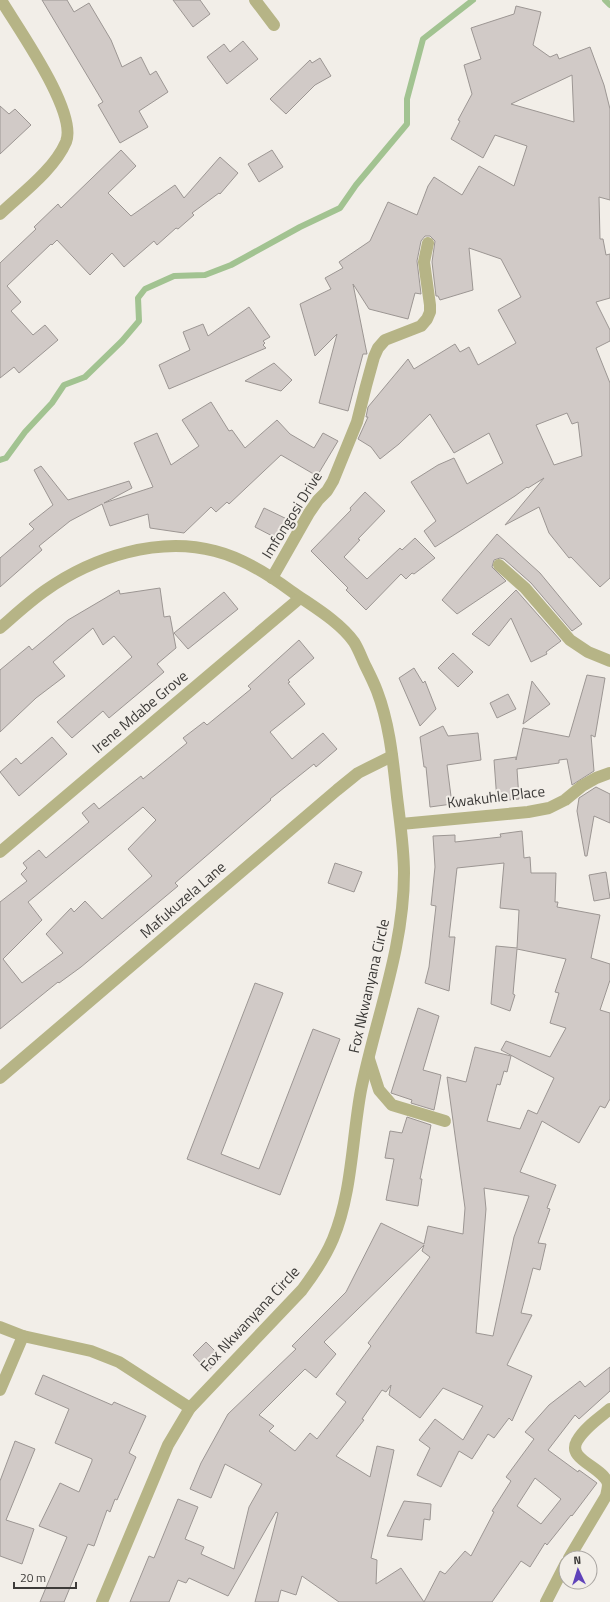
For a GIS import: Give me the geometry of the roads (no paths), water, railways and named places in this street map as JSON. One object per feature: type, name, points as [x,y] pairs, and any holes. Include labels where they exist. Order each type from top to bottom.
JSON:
[{"type":"street","points":[[0,214],[48,169],[66,141],[66,125],[61,104],[50,81],[1,0]]},
{"type":"street","points":[[255,0],[274,25]]},
{"type":"street","name":"Imfongosi Drive","points":[[272,578],[309,513],[333,481],[357,422],[374,357],[378,348],[386,340],[421,326],[428,319],[430,305],[424,262],[428,243]]},
{"type":"street","name":"Fox Nkwanyana Circle","points":[[0,628],[46,590],[82,569],[114,556],[154,547],[185,546],[216,551],[248,563],[272,578],[336,624],[354,643],[377,690],[386,719],[400,824],[404,870],[403,909],[394,960],[361,1090],[342,1213],[334,1237],[318,1270],[302,1290],[190,1408],[168,1445],[102,1602]]},
{"type":"street","points":[[499,565],[525,588],[570,640],[588,652],[610,661]]},
{"type":"street","name":"Irene Mdabe Grove","points":[[0,852],[300,598]]},
{"type":"street","name":"Mafukuzela Lane","points":[[0,1078],[337,790],[358,773],[392,756]]},
{"type":"street","name":"Kwakuhle Place","points":[[400,824],[528,812],[549,808],[565,800],[582,786],[596,778],[610,773]]},
{"type":"street","points":[[369,1059],[380,1090],[392,1105],[445,1121]]},
{"type":"street","points":[[0,1327],[23,1336],[91,1351],[119,1362],[190,1408]]},
{"type":"street","points":[[0,1390],[23,1336]]},
{"type":"street","points":[[574,1550],[606,1496],[608,1489],[608,1483],[604,1477],[579,1457],[574,1448],[576,1441],[581,1434],[610,1409]]},
{"type":"street","points":[[546,1602],[558,1579]]},
{"type":"waterway","points":[[0,460],[6,458],[25,432],[52,403],[64,385],[85,377],[122,341],[139,321],[138,298],[145,289],[174,276],[205,275],[231,265],[300,227],[340,208],[356,185],[407,124],[407,99],[423,39],[473,0]]},
{"type":"waterway","points":[[605,0],[610,5]]}]
